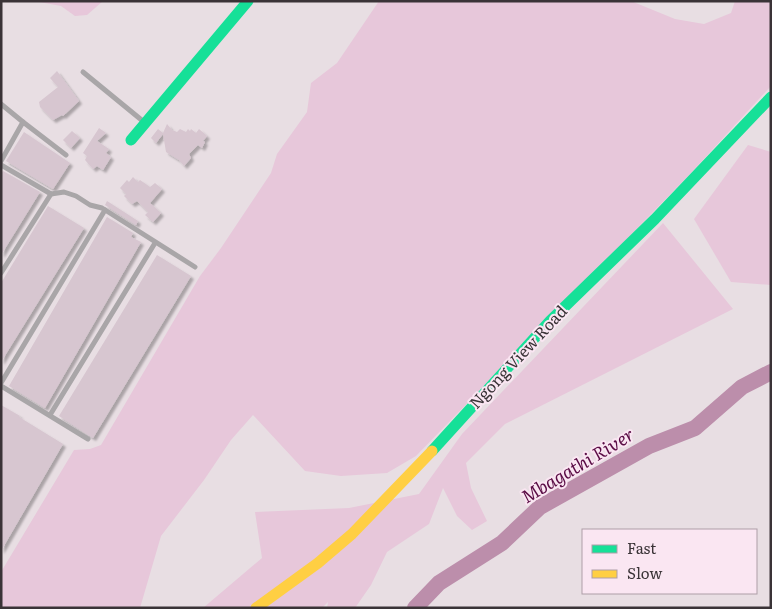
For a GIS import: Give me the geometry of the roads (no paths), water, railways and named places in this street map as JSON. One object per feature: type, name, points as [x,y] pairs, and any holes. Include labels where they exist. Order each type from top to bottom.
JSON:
[{"type":"street","points":[[130,140],[248,1]]},
{"type":"street","name":"Ngong View Road","points":[[256,608],[318,563],[352,534],[423,461],[550,322],[771,97]]},
{"type":"lane","points":[[83,72],[144,123]]},
{"type":"lane","points":[[1,104],[66,155]]},
{"type":"lane","points":[[1,161],[23,122]]},
{"type":"lane","points":[[1,165],[51,194],[64,192],[105,210],[195,267]]},
{"type":"lane","points":[[1,273],[51,194]]},
{"type":"lane","points":[[88,439],[1,385],[105,210]]},
{"type":"lane","points":[[50,415],[155,243]]},
{"type":"waterway","name":"Mbagathi River","points":[[415,608],[439,583],[502,543],[540,507],[649,446],[695,428],[742,387],[771,372]]}]
